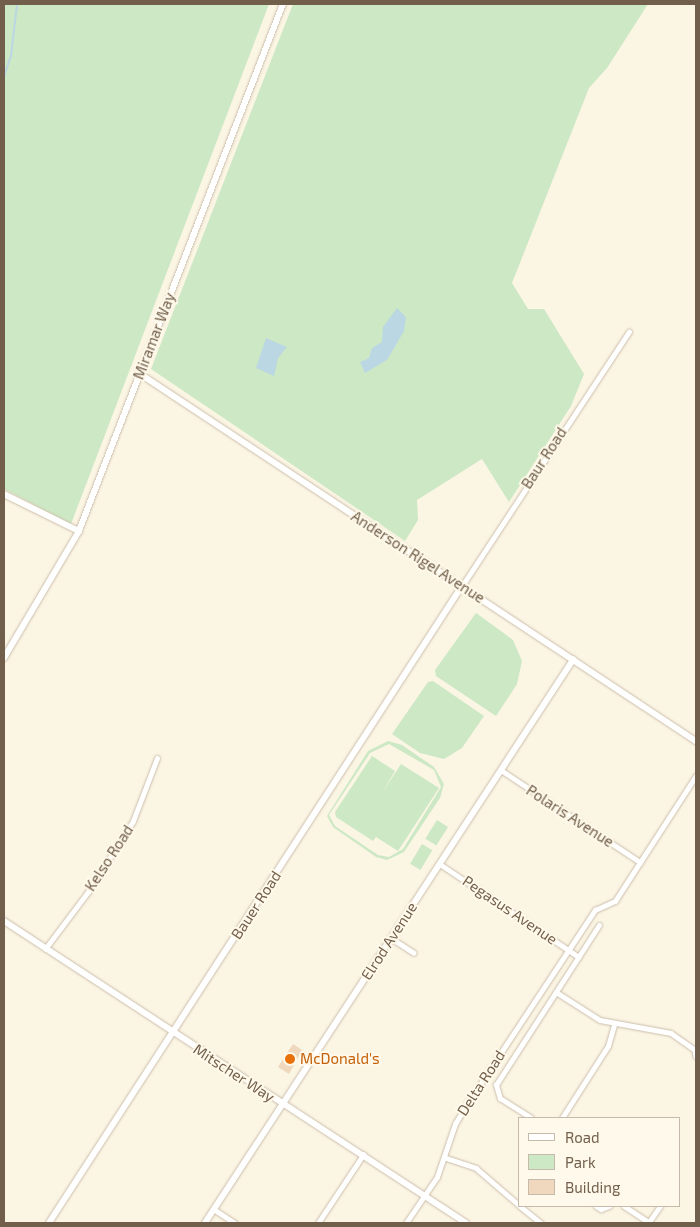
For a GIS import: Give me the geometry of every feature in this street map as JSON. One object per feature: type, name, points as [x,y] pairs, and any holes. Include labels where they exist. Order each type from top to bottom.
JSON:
[{"type":"main road","name":"Mitscher Way","points":[[4,921],[174,1034],[466,1223]]},
{"type":"street","name":"Miramar Way","points":[[4,658],[79,531],[283,4]]},
{"type":"street","name":"Baur Road","points":[[462,586],[628,332]]},
{"type":"street","name":"Anderson Rigel Avenue","points":[[139,373],[696,741]]},
{"type":"street","points":[[4,494],[79,531]]},
{"type":"street","name":"Bauer Road","points":[[49,1223],[174,1034],[462,586]]},
{"type":"street","name":"Elrod Avenue","points":[[206,1223],[573,660]]},
{"type":"street","name":"Kelso Road","points":[[45,949],[88,892],[133,821],[157,758]]},
{"type":"street","name":"Polaris Avenue","points":[[501,770],[640,862]]},
{"type":"street","points":[[640,862],[696,776]]},
{"type":"street","name":"Delta Road","points":[[406,1223],[446,1158],[455,1124],[595,910],[615,900],[640,862]]},
{"type":"street","name":"Pegasus Avenue","points":[[440,864],[579,957]]},
{"type":"street","name":"Delta Road","points":[[529,1117],[500,1099],[496,1085],[599,925]]},
{"type":"street","points":[[391,938],[414,953]]},
{"type":"street","points":[[556,992],[614,1025],[654,1027],[671,1033],[696,1050],[696,1056]]},
{"type":"street","points":[[563,1117],[608,1046],[614,1025]]},
{"type":"street","points":[[318,1223],[363,1156]]},
{"type":"street","points":[[446,1158],[476,1168],[518,1204]]},
{"type":"street","points":[[522,1207],[542,1223]]},
{"type":"street","points":[[626,1207],[649,1222],[659,1207]]},
{"type":"street","points":[[214,1210],[235,1223]]},
{"type":"green space","points":[[4,4],[269,4],[71,524],[4,489]]},
{"type":"green space","points":[[293,4],[648,4],[607,68],[589,88],[512,283],[528,309],[544,309],[584,374],[571,406],[509,502],[482,459],[417,500],[418,520],[405,541],[151,369]]},
{"type":"green space","points":[[476,613],[513,640],[522,661],[517,684],[496,716],[436,676],[435,670]]},
{"type":"green space","points":[[433,681],[484,716],[462,748],[444,759],[420,753],[392,734],[428,682]]},
{"type":"green space","points":[[388,741],[402,745],[434,767],[444,784],[440,798],[404,852],[387,860],[376,857],[333,827],[327,816],[368,751]],"holes":[[[389,744],[434,770],[441,787],[403,849],[389,857],[378,855],[335,826],[329,815],[370,753]]]},
{"type":"green space","points":[[372,756],[395,771],[382,793],[401,764],[439,788],[398,851],[376,837],[373,841],[336,817],[335,812]]},
{"type":"green space","points":[[437,820],[448,827],[436,846],[425,839]]},
{"type":"green space","points":[[422,844],[432,850],[420,870],[410,864]]},
{"type":"water","points":[[397,308],[406,317],[404,331],[387,360],[365,373],[360,362],[369,358],[372,348],[382,342],[383,327]]},
{"type":"water","points":[[266,338],[287,347],[278,358],[274,376],[256,368]]},
{"type":"building","name":"McDonald's","points":[[293,1044],[302,1050],[289,1074],[278,1067]]},
{"type":"waterway","points":[[4,77],[11,56],[17,4]]},
{"type":"place","name":"McDonald's","points":[[290,1059]]}]
